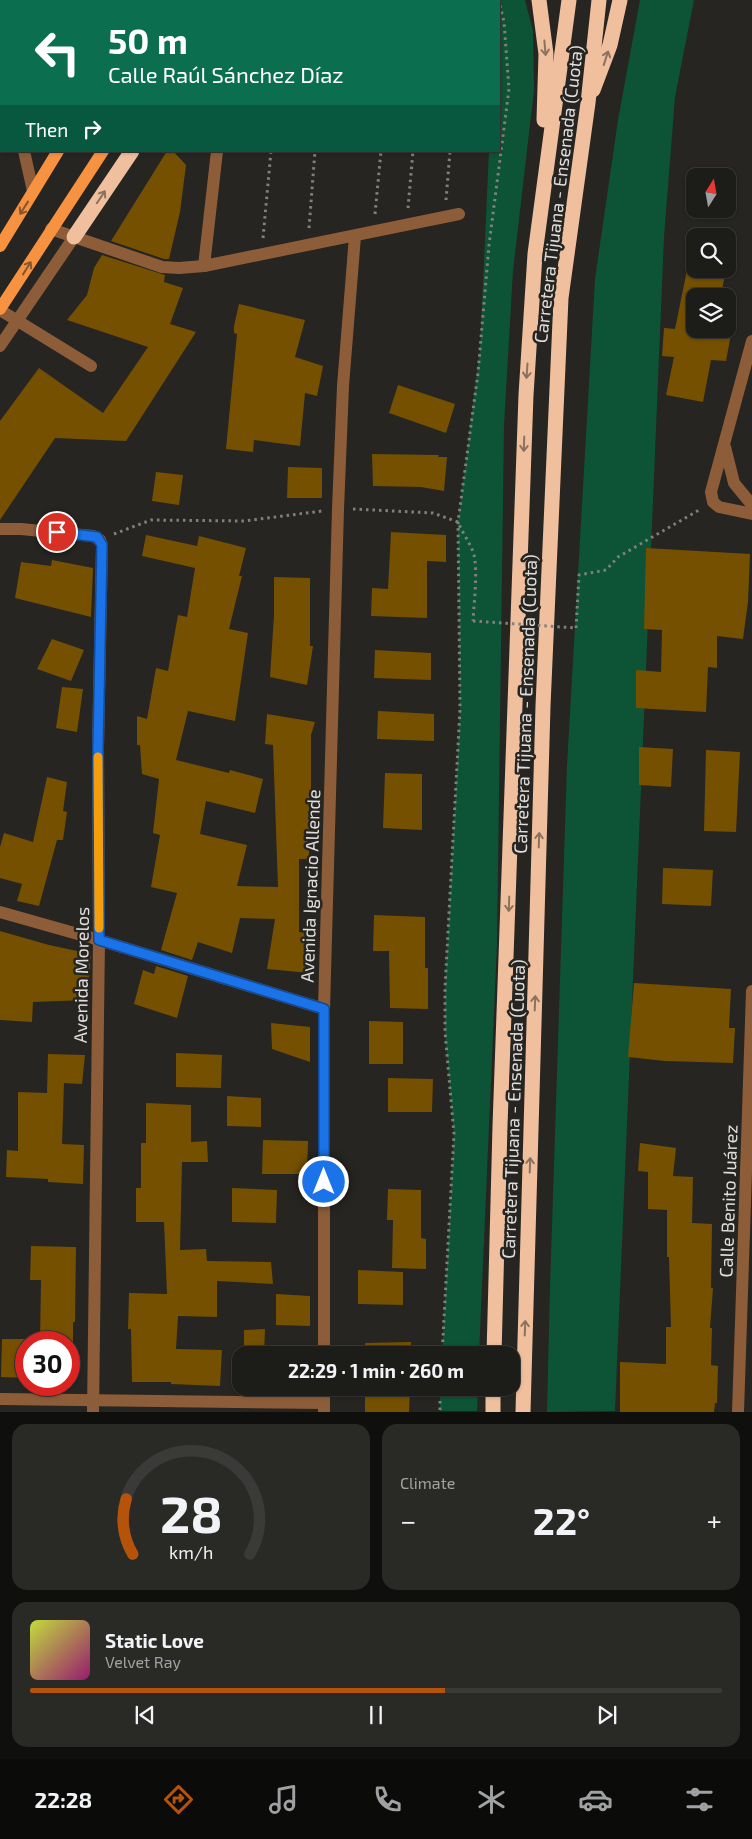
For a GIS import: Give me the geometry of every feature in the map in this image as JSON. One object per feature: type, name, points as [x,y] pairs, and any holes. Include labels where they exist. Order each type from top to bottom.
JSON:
[{"type":"highway","points":[[539,0],[546,54],[541,200]]},
{"type":"highway","name":"Carretera Tijuana - Ensenada (Cuota)","points":[[494,1346],[500,1126],[526,395],[534,254],[569,0]]},
{"type":"highway","name":"Carretera Tijuana - Ensenada (Cuota)","points":[[522,1412],[543,706],[554,424],[561,298],[569,226],[588,103],[599,0]]},
{"type":"highway","points":[[588,103],[603,68],[620,0]]},
{"type":"highway","points":[[74,237],[131,152]]},
{"type":"highway","points":[[492,1412],[493,1396]]},
{"type":"main road","points":[[0,246],[57,152]]},
{"type":"main road","points":[[0,310],[102,152]]},
{"type":"street","points":[[24,152],[33,191]]},
{"type":"street","points":[[204,266],[217,152]]},
{"type":"street","points":[[51,229],[162,266],[179,268],[204,266],[308,246],[459,214]]},
{"type":"street","name":"Avenida Ignacio Allende","points":[[324,1346],[324,1009],[338,508],[343,386],[354,236]]},
{"type":"street","points":[[0,346],[74,237]]},
{"type":"street","points":[[0,310],[91,366]]},
{"type":"street","points":[[752,341],[711,492],[713,502],[719,507],[752,514]]},
{"type":"street","points":[[724,445],[734,483],[752,505]]},
{"type":"street","points":[[0,529],[21,528],[97,537],[100,540]]},
{"type":"street","name":"Avenida Morelos","points":[[93,1406],[99,940],[98,748],[102,545],[100,540]]},
{"type":"street","points":[[0,912],[99,940],[324,1009]]},
{"type":"street","name":"Calle Benito Juárez","points":[[738,1412],[749,1175],[752,991]]},
{"type":"street","points":[[0,1399],[93,1406],[324,1407]]},
{"type":"path","points":[[442,1346],[454,1134],[445,1032],[444,988],[460,709],[458,522],[478,373],[489,244],[509,89],[504,22],[500,5]]},
{"type":"path","points":[[261,254],[271,152]]},
{"type":"path","points":[[308,246],[315,152]]},
{"type":"path","points":[[374,232],[381,152]]},
{"type":"path","points":[[407,225],[413,152]]},
{"type":"path","points":[[445,218],[450,152]]},
{"type":"path","points":[[100,540],[151,520],[244,521],[338,508],[433,513],[458,522],[463,535],[470,545],[475,561],[473,621],[576,628],[579,575],[606,570],[618,557],[713,502]]},
{"type":"path","points":[[440,1396],[440,1412]]},
{"type":"green space","points":[[500,0],[525,0],[533,31],[534,90],[513,271],[504,425],[497,943],[479,1346],[442,1346],[454,1134],[445,1032],[445,988],[460,709],[458,522],[480,349],[489,152],[500,152]]},
{"type":"green space","points":[[640,0],[694,0],[675,97],[664,237],[615,1411],[547,1412],[567,765],[595,279],[618,120]]},
{"type":"green space","points":[[440,1396],[478,1396],[477,1411],[440,1411]]},
{"type":"building","points":[[166,152],[174,152],[186,165],[180,212],[169,259],[111,241]]},
{"type":"building","points":[[102,255],[165,275],[164,282],[183,288],[170,324],[196,332],[126,441],[55,438],[0,520],[0,421],[39,368],[103,413],[148,347],[67,320],[87,295],[94,268]]},
{"type":"building","points":[[686,275],[686,278],[724,278],[722,288],[686,288],[686,338],[730,338],[726,361],[711,360],[703,402],[666,395],[674,357],[662,356],[664,328],[675,329]]},
{"type":"building","points":[[239,304],[305,320],[295,357],[323,366],[317,396],[305,393],[300,446],[254,440],[253,452],[226,449],[237,334],[234,333],[234,326]]},
{"type":"building","points":[[398,385],[455,404],[446,433],[389,413]]},
{"type":"building","points":[[372,454],[439,455],[438,457],[447,457],[444,491],[421,487],[373,486]]},
{"type":"building","points":[[288,467],[322,468],[322,498],[287,498]]},
{"type":"building","points":[[156,472],[183,475],[179,505],[152,501]]},
{"type":"building","points":[[391,532],[446,535],[446,562],[427,561],[427,618],[371,616],[372,588],[388,589]]},
{"type":"building","points":[[146,535],[197,546],[199,536],[246,548],[239,576],[242,576],[229,629],[248,633],[235,721],[188,711],[176,760],[229,773],[230,770],[263,779],[255,813],[206,801],[200,834],[247,845],[237,886],[278,887],[273,745],[265,744],[267,714],[315,722],[311,735],[309,859],[299,859],[299,932],[314,933],[309,973],[267,969],[275,919],[240,918],[232,953],[198,942],[192,960],[161,950],[177,893],[151,887],[160,835],[153,833],[159,779],[142,774],[140,745],[137,745],[137,716],[147,719],[156,668],[168,671],[178,615],[187,617],[195,568],[142,556]]},
{"type":"building","points":[[646,548],[750,554],[748,602],[743,639],[717,636],[717,668],[708,667],[706,712],[636,708],[636,670],[661,672],[662,630],[644,629]]},
{"type":"building","points":[[52,560],[93,568],[91,617],[15,598],[21,562],[51,566]]},
{"type":"building","points":[[274,577],[310,578],[310,646],[313,646],[307,685],[270,677],[274,615]]},
{"type":"building","points":[[52,639],[84,650],[71,681],[37,669]]},
{"type":"building","points":[[375,650],[431,653],[431,680],[374,678]]},
{"type":"building","points":[[62,687],[83,689],[77,732],[56,728]]},
{"type":"building","points":[[378,711],[434,714],[434,741],[377,739]]},
{"type":"building","points":[[639,747],[673,749],[671,787],[639,785]]},
{"type":"building","points":[[706,750],[740,752],[736,832],[704,831]]},
{"type":"building","points":[[385,773],[422,774],[422,830],[383,828]]},
{"type":"building","points":[[47,777],[67,782],[63,811],[67,812],[63,840],[57,840],[39,906],[17,901],[22,884],[0,878],[0,847],[4,833],[33,842]]},
{"type":"building","points":[[663,868],[713,870],[711,906],[662,904]]},
{"type":"building","points":[[374,915],[425,917],[425,968],[428,968],[428,1009],[390,1008],[389,951],[373,951]]},
{"type":"building","points":[[0,931],[49,945],[91,954],[87,1000],[33,1002],[32,1022],[0,1020]]},
{"type":"building","points":[[156,966],[188,976],[177,1018],[134,1004],[143,970],[154,974]]},
{"type":"building","points":[[634,983],[731,989],[729,1028],[735,1028],[733,1063],[665,1061],[628,1057]]},
{"type":"building","points":[[369,1021],[403,1022],[403,1064],[369,1064]]},
{"type":"building","points":[[271,1023],[310,1027],[310,1062],[272,1049]]},
{"type":"building","points":[[176,1053],[222,1055],[221,1088],[176,1087]]},
{"type":"building","points":[[48,1054],[85,1055],[82,1084],[64,1083],[62,1144],[84,1145],[83,1184],[48,1182],[48,1179],[6,1177],[7,1150],[18,1151],[18,1092],[47,1093]]},
{"type":"building","points":[[388,1078],[433,1079],[432,1112],[388,1112]]},
{"type":"building","points":[[227,1096],[261,1098],[261,1127],[227,1126]]},
{"type":"building","points":[[146,1103],[191,1105],[191,1142],[207,1141],[208,1162],[182,1162],[180,1250],[206,1249],[207,1261],[271,1262],[273,1284],[217,1281],[217,1317],[178,1316],[176,1349],[222,1350],[220,1386],[171,1384],[171,1382],[132,1382],[131,1329],[128,1329],[129,1293],[167,1294],[164,1222],[136,1222],[136,1188],[141,1188],[141,1143],[146,1143]]},
{"type":"building","points":[[263,1140],[308,1141],[307,1174],[262,1174]]},
{"type":"building","points":[[640,1143],[676,1148],[673,1176],[693,1177],[692,1223],[712,1224],[711,1365],[718,1366],[717,1403],[715,1403],[714,1412],[620,1412],[620,1362],[666,1364],[666,1327],[671,1327],[669,1257],[667,1257],[667,1210],[648,1209],[648,1172],[638,1171]]},
{"type":"building","points":[[232,1188],[277,1190],[276,1223],[232,1222]]},
{"type":"building","points":[[388,1189],[421,1190],[421,1238],[426,1239],[426,1269],[392,1268],[393,1220],[387,1220]]},
{"type":"building","points":[[31,1246],[76,1247],[75,1322],[73,1322],[73,1331],[40,1331],[41,1280],[30,1280]]},
{"type":"building","points":[[358,1270],[403,1272],[403,1305],[358,1304]]},
{"type":"building","points":[[276,1294],[310,1296],[310,1326],[276,1325]]},
{"type":"building","points":[[265,1329],[264,1346],[244,1346],[244,1330]]},
{"type":"building","points":[[2,1339],[15,1339],[15,1378],[1,1377]]},
{"type":"building","points":[[411,1342],[411,1346],[365,1346],[365,1343]]},
{"type":"building","points":[[365,1396],[410,1396],[409,1412],[365,1412]]},
{"type":"slow traffic","points":[[98,757],[99,928]]},
{"type":"route","points":[[57,532],[97,537],[102,545],[98,748],[99,940],[324,1009],[324,1182]]}]
